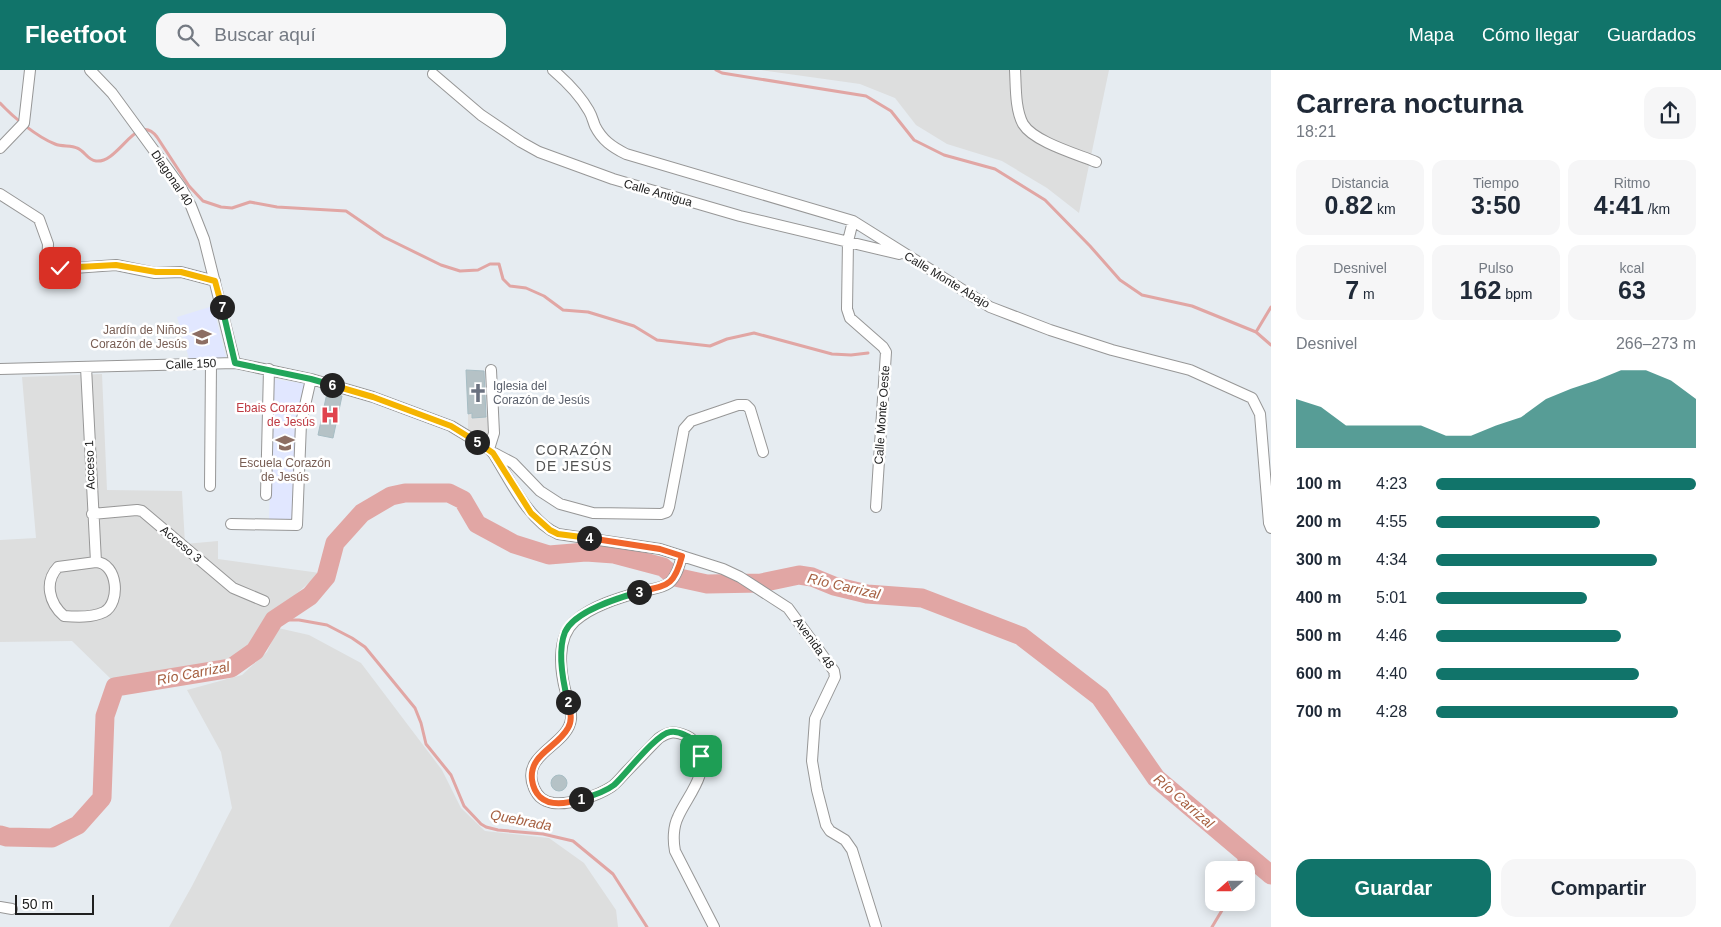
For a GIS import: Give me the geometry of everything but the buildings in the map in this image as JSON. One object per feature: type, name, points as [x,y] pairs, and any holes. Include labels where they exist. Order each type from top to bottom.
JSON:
[{"type":"street","points":[[0,148],[24,123],[30,70]]},
{"type":"street","name":"Diagonal 40","points":[[90,70],[112,93],[180,186],[191,206],[204,240],[235,363]]},
{"type":"street","name":"Calle Monte Abajo","points":[[553,70],[573,88],[589,112],[604,141],[626,154],[853,221],[990,307],[1050,330],[1112,350],[1190,370],[1252,398],[1260,414],[1269,523],[1271,528]]},
{"type":"street","points":[[1015,70],[1018,109],[1023,124],[1032,134],[1044,142],[1096,162]]},
{"type":"street","name":"Calle Antigua","points":[[431,71],[481,115],[539,152],[613,179],[740,216],[908,256]]},
{"type":"street","points":[[0,194],[39,219],[48,244],[47,268],[116,265],[156,272],[181,272],[215,281]]},
{"type":"street","name":"Calle Monte Oeste","points":[[853,221],[848,241],[847,309],[850,318],[883,347],[886,352],[876,507]]},
{"type":"street","points":[[210,363],[210,486]]},
{"type":"street","name":"Calle 150","points":[[0,369],[235,363],[311,379],[373,397],[451,426],[491,451],[531,513],[550,530],[558,534],[660,549],[682,556]]},
{"type":"street","name":"Acceso 1","points":[[86,367],[92,514],[96,562]]},
{"type":"street","points":[[266,495],[268,369]]},
{"type":"street","points":[[491,370],[494,433],[491,451],[514,463],[540,491],[560,504],[594,513],[661,514],[667,512],[686,424],[738,405],[746,405],[750,409],[763,452]]},
{"type":"street","points":[[231,524],[297,525],[302,423],[311,379]]},
{"type":"street","name":"Acceso 3","points":[[92,514],[142,511],[233,588],[264,601]]},
{"type":"street","points":[[682,556],[675,577],[668,584],[622,597],[587,612],[573,622],[565,632],[561,668],[571,718],[568,728],[534,763],[531,773],[532,784],[537,794],[545,801],[558,803],[575,801],[595,795],[612,786],[663,735],[669,732],[680,733],[692,738],[698,746],[702,766],[699,778],[677,819],[673,843],[675,851],[714,927]]},
{"type":"street","name":"Avenida 48","points":[[682,556],[723,569],[740,577],[788,608],[834,671],[835,678],[815,718],[812,762],[826,825],[830,831],[845,840],[852,850],[876,927]]},
{"type":"street","points":[[96,562],[106,566],[113,578],[114,593],[110,606],[105,612],[98,614],[79,617],[64,616],[51,599],[50,584],[55,570],[58,567],[96,562]]},
{"type":"street","points":[[0,907],[12,909]]},
{"type":"shaded area","points":[[761,70],[1109,70],[1079,213],[1047,188],[1002,161],[947,144],[916,125],[895,98],[860,84]]},
{"type":"shaded area","name":"Jardín de Niños Corazón de Jesús","points":[[213,306],[226,357],[190,362],[177,317]]},
{"type":"shaded area","points":[[102,374],[107,490],[182,491],[185,544],[218,541],[218,559],[320,573],[271,616],[251,646],[227,662],[113,681],[72,641],[0,642],[0,540],[36,538],[22,377]]},
{"type":"shaded area","name":"Escuela Corazón de Jesús","points":[[273,379],[307,384],[294,522],[269,521]]},
{"type":"shaded area","points":[[491,411],[491,432],[487,443],[468,431],[468,414],[472,413],[473,418],[487,416],[487,412]]},
{"type":"shaded area","points":[[278,628],[309,635],[361,663],[442,770],[461,808],[485,831],[549,838],[584,863],[616,910],[618,927],[169,927],[232,808],[221,752],[187,690],[242,675],[267,652]]},
{"type":"waterway","points":[[716,70],[722,73],[866,96],[891,111],[914,140],[944,155],[995,169],[1045,200],[1120,280],[1142,295],[1192,306],[1256,332],[1271,345]]},
{"type":"waterway","points":[[0,103],[18,120],[41,137],[58,145],[77,148],[90,159],[96,161],[104,160],[112,155],[135,134],[142,130],[150,130],[157,137],[189,186],[203,201],[221,207],[232,208],[250,202],[277,207],[346,211],[384,237],[441,265],[460,271],[478,270],[490,264],[499,264],[503,279],[510,286],[526,288],[544,296],[563,310],[588,312],[634,326],[657,340],[710,346],[727,339],[754,333],[832,354],[851,355],[868,353]]},
{"type":"waterway","name":"Quebrada","points":[[1256,332],[1271,307]]},
{"type":"waterway","name":"Río Carrizal","points":[[0,835],[7,837],[52,838],[78,825],[102,798],[105,716],[115,687],[231,668],[255,651],[274,620],[310,596],[326,577],[335,543],[362,513],[391,496],[405,493],[449,493],[463,500],[477,524],[514,544],[549,555],[586,552],[614,554],[663,567],[675,577],[707,584],[761,583],[799,575],[812,577],[834,586],[867,594],[922,598],[1021,636],[1100,697],[1156,778],[1271,875]]},
{"type":"waterway","name":"Quebrada","points":[[274,620],[299,620],[327,625],[365,647],[415,708],[426,744],[451,775],[464,806],[481,824],[498,830],[543,834],[573,841],[613,874],[647,927]]},
{"type":"waterway","points":[[1238,847],[1239,861]]},
{"type":"waterway","points":[[1212,927],[1222,911]]},
{"type":"place","name":"Jardín de Niños Corazón de Jesús","points":[[202,337]]},
{"type":"place","name":"Iglesia del Corazón de Jesús","points":[[478,393]]},
{"type":"place","name":"Ebais Corazón de Jesús","points":[[330,415]]},
{"type":"place","name":"Escuela Corazón de Jesús","points":[[285,443]]},
{"type":"district","name":"CORAZÓN DE JESÚS","points":[[574,458]]},
{"type":"route","points":[[60,268],[116,265],[156,272],[181,272],[215,281],[235,363],[311,379],[373,397],[451,426],[493,453],[531,513],[550,530],[558,534],[660,549],[682,556],[675,577],[668,584],[622,597],[587,612],[573,622],[565,632],[561,668],[571,718],[568,728],[534,763],[531,773],[532,784],[537,794],[545,801],[558,803],[575,801],[595,795],[612,786],[659,738],[669,732],[680,733],[692,738],[698,746],[701,756]]}]
